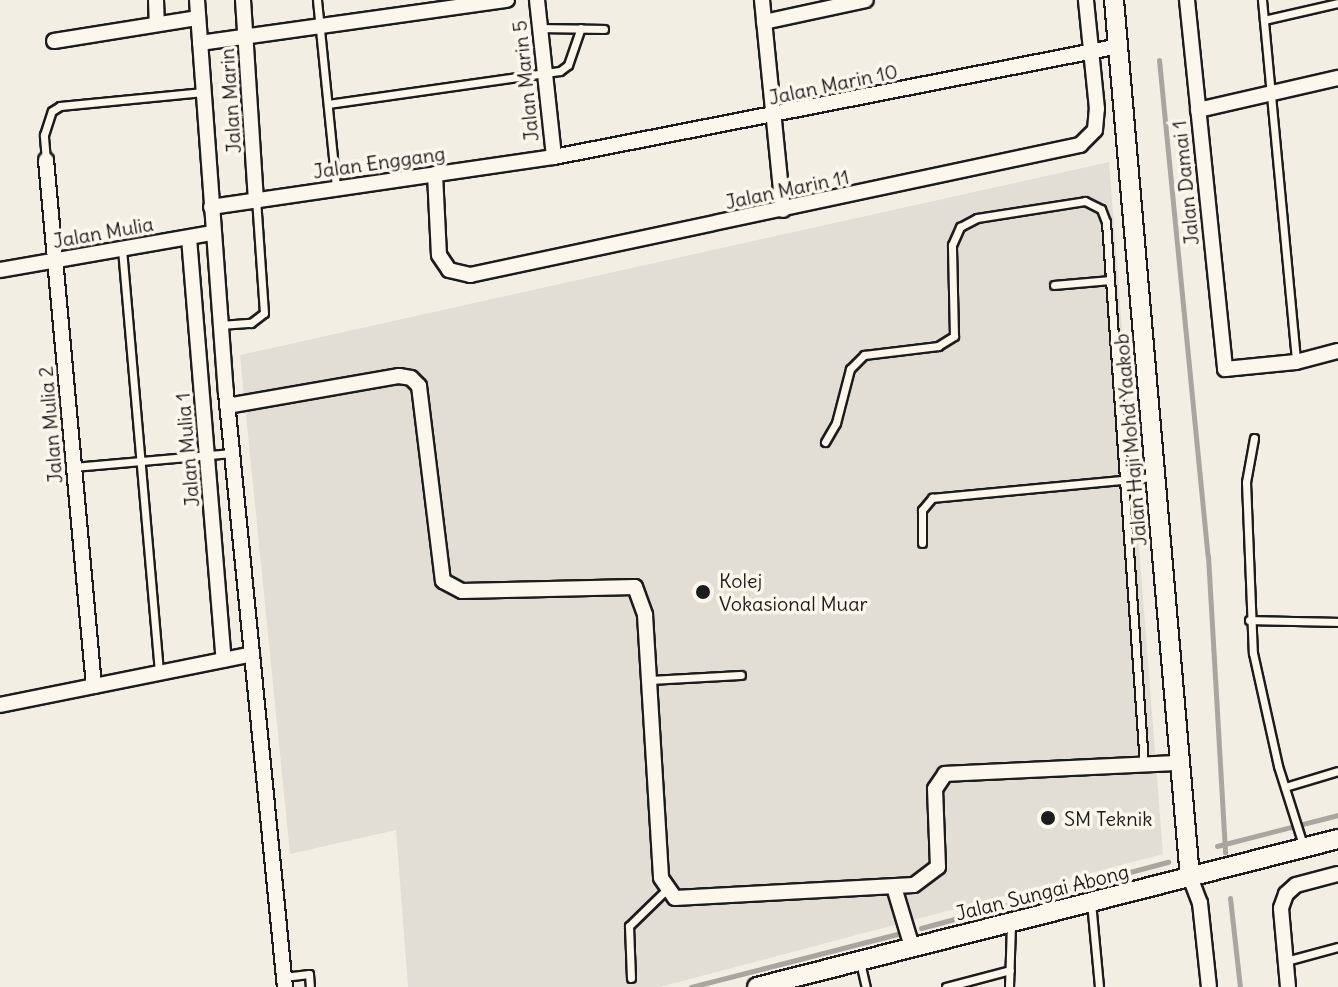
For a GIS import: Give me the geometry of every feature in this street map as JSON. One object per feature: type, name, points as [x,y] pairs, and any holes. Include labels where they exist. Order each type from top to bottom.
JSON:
[{"type":"street","points":[[156,0],[157,24]]},
{"type":"street","points":[[197,0],[231,453],[284,982]]},
{"type":"street","name":"Jalan Marin","points":[[243,0],[256,200]]},
{"type":"street","points":[[200,43],[465,3],[507,0]]},
{"type":"street","name":"Jalan Marin 5","points":[[537,0],[554,157]]},
{"type":"street","points":[[762,0],[783,210]]},
{"type":"street","points":[[764,22],[866,0]]},
{"type":"street","name":"Jalan Marin 11","points":[[435,174],[439,255],[449,270],[470,275],[1080,145],[1095,130],[1086,0]]},
{"type":"street","name":"Jalan Haji Mohd Yaakob","points":[[1114,0],[1190,877]]},
{"type":"street","name":"Jalan Damai 1","points":[[1187,0],[1222,362],[1232,371],[1296,362]]},
{"type":"street","points":[[54,41],[198,18]]},
{"type":"street","name":"Jalan Marin 10","points":[[554,157],[773,117],[1119,46]]},
{"type":"street","points":[[1198,110],[1338,78]]},
{"type":"street","name":"Jalan Enggang","points":[[211,207],[554,157]]},
{"type":"street","name":"Jalan Mulia 2","points":[[46,160],[94,686]]},
{"type":"street","name":"Jalan Mulia","points":[[0,270],[213,233]]},
{"type":"street","name":"Jalan Mulia 1","points":[[189,238],[224,660]]},
{"type":"street","points":[[1296,362],[1338,351]]},
{"type":"street","points":[[227,406],[399,376],[411,378],[419,386],[443,581],[462,591],[635,587],[645,615],[666,890],[675,898],[914,885],[938,867],[935,789],[945,774],[1180,763]]},
{"type":"street","points":[[0,705],[252,654]]},
{"type":"street","name":"Jalan Sungai Abong","points":[[757,987],[1190,877],[1302,841],[1338,839]]},
{"type":"street","points":[[1288,987],[1281,908],[1286,894],[1296,885],[1338,874]]},
{"type":"street","points":[[1190,877],[1200,903],[1209,987]]},
{"type":"street","points":[[894,887],[912,947]]},
{"type":"lane","points":[[317,0],[336,188]]},
{"type":"lane","points":[[1262,0],[1296,362]]},
{"type":"lane","points":[[1264,20],[1338,3]]},
{"type":"lane","points":[[540,28],[604,29]]},
{"type":"lane","points":[[328,104],[545,74],[568,65],[581,28]]},
{"type":"lane","points":[[46,160],[44,135],[52,111],[60,106],[203,92]]},
{"type":"lane","points":[[220,325],[251,323],[264,313],[256,200]]},
{"type":"lane","points":[[825,442],[836,423],[850,369],[864,355],[938,346],[954,336],[952,245],[966,222],[1085,201],[1094,204],[1106,222],[1144,764]]},
{"type":"lane","points":[[122,249],[159,673]]},
{"type":"lane","points":[[1054,285],[1110,280]]},
{"type":"lane","points":[[1254,438],[1246,482],[1249,620],[1285,787],[1302,841]]},
{"type":"lane","points":[[74,467],[231,453]]},
{"type":"lane","points":[[922,543],[922,510],[932,498],[1155,477]]},
{"type":"lane","points":[[1249,620],[1338,622]]},
{"type":"lane","points":[[649,680],[741,675]]},
{"type":"lane","points":[[1285,787],[1338,771]]},
{"type":"lane","points":[[631,978],[629,926],[666,890]]},
{"type":"lane","points":[[1091,902],[1099,987]]},
{"type":"lane","points":[[1009,987],[1011,922]]},
{"type":"lane","points":[[1286,961],[1338,947]]},
{"type":"lane","points":[[860,961],[866,987]]},
{"type":"lane","points":[[946,987],[1010,970]]},
{"type":"lane","points":[[284,982],[309,974],[310,987]]},
{"type":"shaded area","name":"Kolej Vokasional Muar","points":[[1109,162],[1163,854],[660,987],[408,987],[396,830],[290,854],[240,355]]},
{"type":"waterway","points":[[1159,60],[1208,556],[1225,853]]},
{"type":"waterway","points":[[1217,846],[1338,815]]},
{"type":"waterway","points":[[921,928],[1168,862]]},
{"type":"waterway","points":[[1230,898],[1240,987]]},
{"type":"waterway","points":[[691,987],[898,934]]},
{"type":"place","name":"Kolej Vokasional Muar","points":[[703,592]]},
{"type":"place","name":"SM Teknik","points":[[1048,818]]}]
